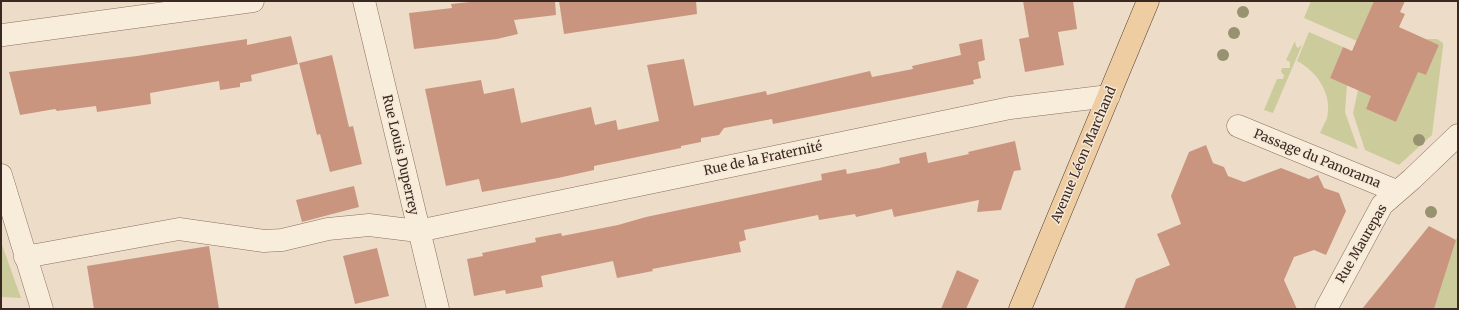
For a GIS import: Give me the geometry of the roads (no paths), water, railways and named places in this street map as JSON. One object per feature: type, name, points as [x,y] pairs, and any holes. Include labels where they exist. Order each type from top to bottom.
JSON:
[{"type":"main road","name":"Avenue Léon Marchand","points":[[1020,309],[1148,1]]},
{"type":"street","points":[[3,35],[253,1]]},
{"type":"street","name":"Rue Louis Duperrey","points":[[364,1],[418,231],[438,309]]},
{"type":"street","name":"Rue de la Fraternité","points":[[25,257],[179,229],[264,241],[282,240],[328,229],[369,225],[418,231],[1010,108],[1109,96]]},
{"type":"street","name":"Passage du Panorama","points":[[1238,126],[1396,191]]},
{"type":"street","name":"Rue Maurepas","points":[[1326,309],[1382,205],[1396,191],[1412,179],[1458,135]]},
{"type":"street","points":[[1,175],[42,309]]}]
